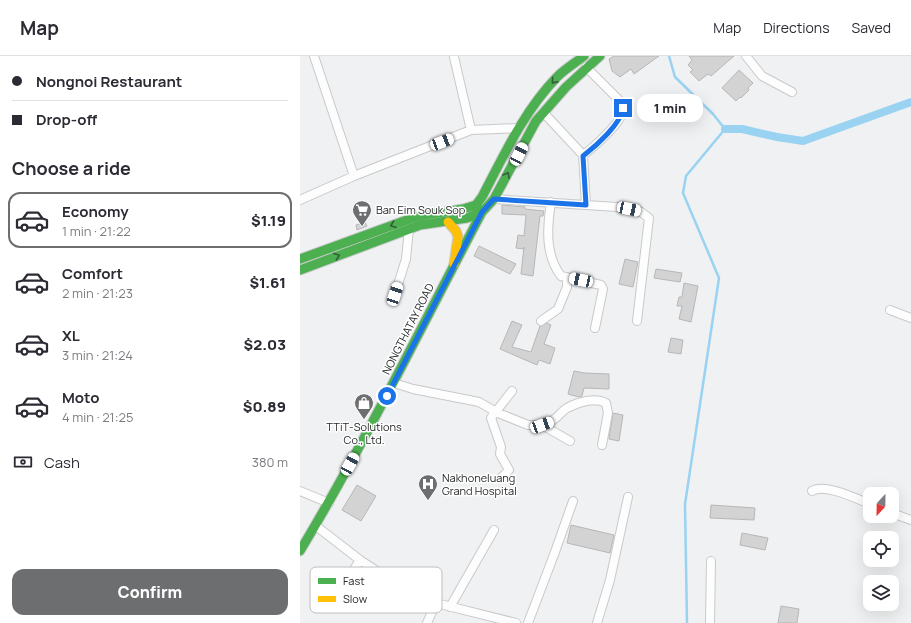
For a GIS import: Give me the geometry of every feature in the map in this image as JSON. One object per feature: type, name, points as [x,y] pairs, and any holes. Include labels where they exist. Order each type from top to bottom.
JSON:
[{"type":"main road","points":[[454,264],[479,208],[482,197],[519,128],[539,98],[558,76],[584,56]]},
{"type":"main road","points":[[300,270],[420,225],[467,218],[479,208],[494,199],[542,112],[586,67],[600,56]]},
{"type":"main road","points":[[300,259],[418,216],[479,208]]},
{"type":"main road","points":[[454,264],[465,233],[467,218],[464,209]]},
{"type":"main road","points":[[448,222],[456,230],[458,237],[454,264]]},
{"type":"main road","name":"NONGTHATAY ROAD","points":[[300,551],[304,538],[316,526],[394,383],[454,264]]},
{"type":"street","points":[[314,56],[354,176]]},
{"type":"street","points":[[746,56],[762,76],[792,92]]},
{"type":"street","points":[[454,57],[471,130]]},
{"type":"street","points":[[583,156],[590,151],[619,121],[623,108],[622,104],[586,67]]},
{"type":"street","points":[[542,112],[583,156],[586,205]]},
{"type":"street","points":[[300,200],[354,176],[471,130],[519,128]]},
{"type":"street","points":[[494,199],[617,207],[641,212],[649,218],[637,321]]},
{"type":"street","points":[[551,202],[548,223],[549,248],[556,269],[561,276],[600,285],[603,289],[595,328]]},
{"type":"street","points":[[395,294],[406,259],[409,229]]},
{"type":"street","points":[[541,321],[558,309],[567,287],[567,278]]},
{"type":"street","points":[[890,310],[911,318]]},
{"type":"street","points":[[394,383],[413,389],[479,402],[495,411],[528,425],[542,425],[552,421],[567,408],[587,400],[603,401],[606,403],[608,413],[602,445]]},
{"type":"street","points":[[501,478],[509,470],[500,454],[501,447],[491,419],[495,411],[512,391]]},
{"type":"street","points":[[542,425],[570,441]]},
{"type":"street","points":[[812,491],[816,489],[833,491],[863,501]]},
{"type":"street","points":[[300,491],[329,503]]},
{"type":"street","points":[[597,623],[610,580],[628,498]]},
{"type":"street","points":[[528,623],[573,501]]},
{"type":"street","points":[[899,516],[911,520]]},
{"type":"street","points":[[316,526],[371,567]]},
{"type":"street","points":[[450,607],[494,530]]},
{"type":"street","points":[[356,567],[360,560]]},
{"type":"street","points":[[710,623],[712,561]]},
{"type":"street","points":[[442,605],[516,623]]},
{"type":"street","points":[[426,623],[431,613]]},
{"type":"building","points":[[614,56],[659,56],[634,74],[631,69],[620,77],[612,71],[609,59]]},
{"type":"building","points":[[689,56],[734,56],[711,76],[708,74],[699,81],[690,72],[693,70],[688,65],[692,60]]},
{"type":"building","points":[[739,70],[753,83],[748,88],[749,90],[736,101],[722,88]]},
{"type":"building","points":[[502,205],[525,207],[525,209],[544,211],[543,216],[540,216],[533,276],[521,274],[524,249],[516,248],[518,235],[524,236],[526,215],[502,214]]},
{"type":"building","name":"Ban Eim Souk Sop","points":[[365,222],[367,226],[357,230],[356,225]]},
{"type":"building","points":[[479,246],[516,264],[510,274],[474,256]]},
{"type":"building","points":[[625,259],[638,262],[633,287],[619,284]]},
{"type":"building","points":[[656,269],[682,273],[680,282],[654,278]]},
{"type":"building","points":[[684,283],[698,286],[691,322],[679,319],[682,306],[677,306],[679,297],[682,297]]},
{"type":"building","points":[[512,321],[522,325],[512,347],[531,352],[540,326],[547,323],[551,325],[544,344],[555,348],[550,364],[539,360],[537,365],[500,349]]},
{"type":"building","points":[[671,338],[683,340],[681,354],[668,352]]},
{"type":"building","points":[[574,371],[609,374],[609,389],[584,388],[582,396],[579,397],[568,394]]},
{"type":"building","points":[[613,413],[623,415],[619,441],[609,439]]},
{"type":"building","points":[[357,485],[376,496],[361,521],[342,510]]},
{"type":"building","points":[[711,505],[755,508],[754,520],[710,518]]},
{"type":"building","points":[[571,525],[614,535],[610,553],[567,543]]},
{"type":"building","points":[[742,533],[768,538],[765,550],[740,545]]},
{"type":"building","points":[[781,606],[799,609],[797,623],[778,623]]},
{"type":"waterway","points":[[669,56],[675,77],[713,114],[725,129],[686,176],[683,193],[719,278],[685,504],[687,623]]},
{"type":"waterway","points":[[725,129],[742,129],[803,141],[911,102]]},
{"type":"traffic: fast","points":[[300,259],[418,216],[463,209],[476,205],[482,197],[515,134],[534,104],[557,77],[584,56]]},
{"type":"traffic: fast","points":[[300,270],[420,225],[467,218],[482,212],[494,199],[536,121],[566,87],[600,56]]},
{"type":"traffic: fast","points":[[300,551],[348,468],[393,383],[482,212],[479,209]]},
{"type":"traffic: slow","points":[[448,222],[456,231],[458,237],[454,264]]},
{"type":"place","name":"Ban Eim Souk Sop","points":[[362,227]]},
{"type":"place","name":"TTiT-Solutions Co., Ltd.","points":[[364,420]]},
{"type":"place","name":"Nakhoneluang Grand Hospital","points":[[428,501]]},
{"type":"route","points":[[387,396],[482,212],[494,199],[586,205],[583,156],[590,151],[619,121],[623,108]]}]
